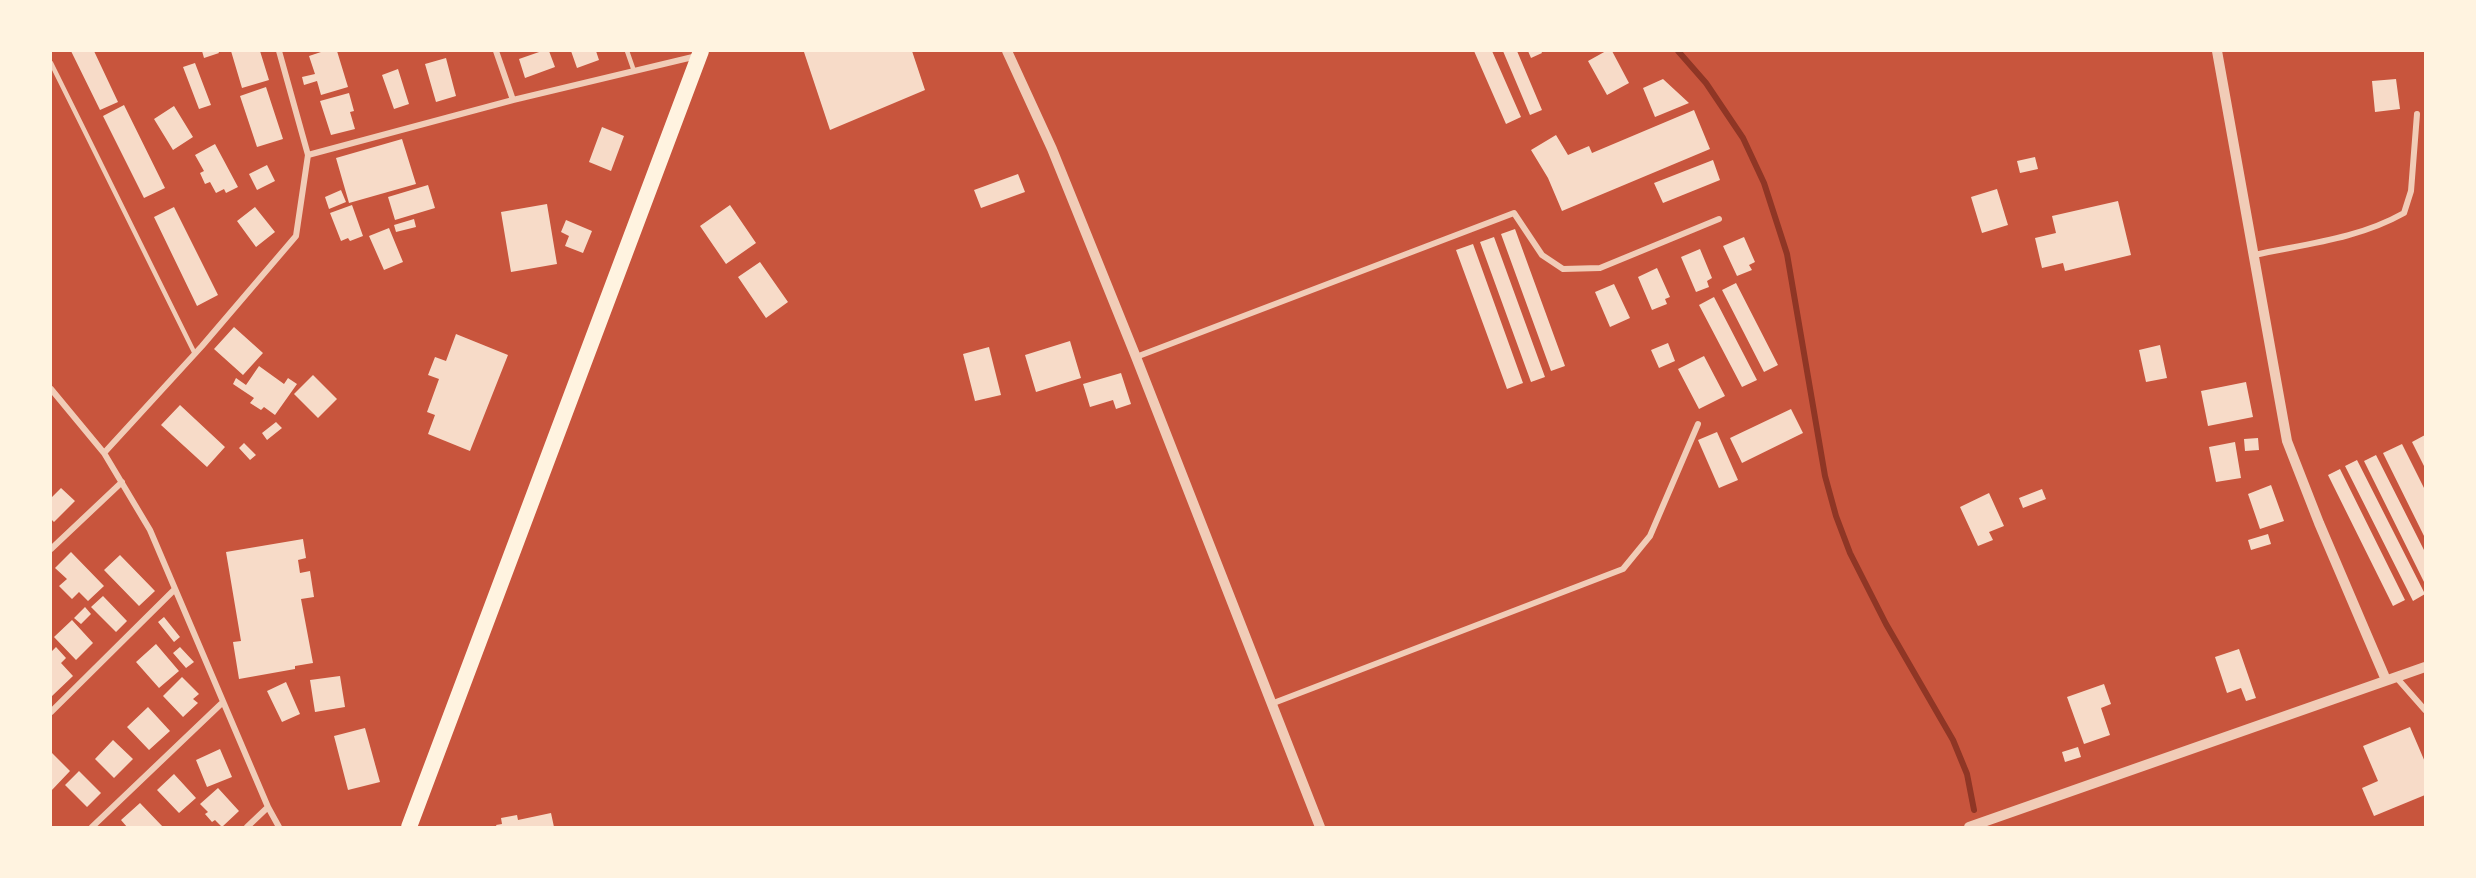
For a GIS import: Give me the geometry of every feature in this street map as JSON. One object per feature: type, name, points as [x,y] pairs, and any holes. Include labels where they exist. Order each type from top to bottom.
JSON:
[{"type":"highway","points":[[409,827],[700,53]]},
{"type":"street","points":[[104,453],[195,354],[296,236],[308,155],[279,51]]},
{"type":"street","points":[[496,51],[513,100]]},
{"type":"street","points":[[1007,51],[1052,149],[1136,357],[1320,827]]},
{"type":"street","points":[[2217,51],[2287,441],[2319,523],[2391,678],[2425,710]]},
{"type":"street","points":[[308,155],[700,53]]},
{"type":"street","points":[[2254,255],[2355,235],[2404,213],[2411,191],[2417,114]]},
{"type":"street","points":[[1136,357],[1514,213],[1542,255],[1563,269],[1600,268],[1719,219]]},
{"type":"street","points":[[51,389],[104,453],[150,530],[268,807],[279,827]]},
{"type":"street","points":[[1271,704],[1623,569],[1650,536],[1698,424]]},
{"type":"street","points":[[51,549],[122,482]]},
{"type":"street","points":[[51,712],[174,590]]},
{"type":"street","points":[[1969,827],[2425,667]]},
{"type":"street","points":[[92,827],[223,702]]},
{"type":"street","points":[[247,827],[268,807]]},
{"type":"lane","points":[[627,51],[634,71]]},
{"type":"lane","points":[[51,63],[195,354]]},
{"type":"building","points":[[71,51],[94,51],[118,102],[100,110]]},
{"type":"building","points":[[202,51],[218,51],[219,53],[204,58]]},
{"type":"building","points":[[231,51],[260,51],[269,80],[242,88]]},
{"type":"building","points":[[324,51],[337,51],[348,87],[321,95],[317,81],[304,85],[302,77],[315,74],[309,56]]},
{"type":"building","points":[[542,51],[549,51],[555,67],[525,78],[519,59]]},
{"type":"building","points":[[571,51],[596,51],[599,60],[577,68]]},
{"type":"building","points":[[912,51],[925,90],[830,130],[804,52]]},
{"type":"building","points":[[1474,51],[1492,51],[1521,117],[1506,124]]},
{"type":"building","points":[[1503,51],[1517,51],[1542,110],[1530,115]]},
{"type":"building","points":[[1528,51],[1541,51],[1542,53],[1531,58]]},
{"type":"building","points":[[1606,51],[1612,51],[1629,83],[1607,95],[1588,61]]},
{"type":"building","points":[[446,58],[456,96],[436,102],[425,64]]},
{"type":"building","points":[[195,63],[211,105],[199,109],[183,67]]},
{"type":"building","points":[[398,69],[409,104],[394,109],[382,75]]},
{"type":"building","points":[[1663,79],[1689,103],[1655,117],[1643,88]]},
{"type":"building","points":[[2396,79],[2400,109],[2375,112],[2372,81]]},
{"type":"building","points":[[266,87],[283,139],[257,147],[240,96]]},
{"type":"building","points":[[349,93],[354,111],[350,112],[355,129],[331,135],[320,101]]},
{"type":"building","points":[[124,105],[165,188],[144,198],[103,116]]},
{"type":"building","points":[[174,106],[193,137],[173,150],[154,119]]},
{"type":"building","points":[[1694,110],[1710,149],[1562,211],[1548,178],[1531,150],[1556,135],[1568,155],[1589,146],[1592,153]]},
{"type":"building","points":[[602,127],[624,136],[611,171],[589,162]]},
{"type":"building","points":[[402,139],[416,184],[349,203],[336,158]]},
{"type":"building","points":[[215,144],[238,187],[226,193],[224,189],[216,193],[210,182],[205,184],[200,173],[204,171],[195,155]]},
{"type":"building","points":[[2035,157],[2038,169],[2020,173],[2017,161]]},
{"type":"building","points":[[1713,160],[1720,180],[1663,203],[1654,183]]},
{"type":"building","points":[[267,165],[275,181],[257,190],[249,174]]},
{"type":"building","points":[[1018,174],[1025,192],[981,208],[974,190]]},
{"type":"building","points":[[428,185],[435,208],[395,220],[388,197]]},
{"type":"building","points":[[1997,189],[2008,225],[1982,233],[1971,197]]},
{"type":"building","points":[[341,190],[346,202],[329,209],[325,197]]},
{"type":"building","points":[[2118,201],[2131,255],[2065,271],[2063,263],[2042,268],[2035,238],[2056,233],[2052,216]]},
{"type":"building","points":[[547,204],[557,264],[511,272],[501,212]]},
{"type":"building","points":[[352,205],[363,236],[350,241],[348,238],[341,241],[330,213]]},
{"type":"building","points":[[730,205],[756,243],[726,264],[700,226]]},
{"type":"building","points":[[174,207],[218,295],[197,306],[154,217]]},
{"type":"building","points":[[255,207],[275,232],[256,247],[237,221]]},
{"type":"building","points":[[414,219],[416,227],[396,232],[394,225]]},
{"type":"building","points":[[566,220],[592,231],[583,253],[565,246],[569,236],[561,232]]},
{"type":"building","points":[[389,228],[403,262],[384,270],[369,236]]},
{"type":"building","points":[[1515,229],[1565,366],[1551,371],[1501,234]]},
{"type":"building","points":[[1494,237],[1545,377],[1531,382],[1480,242]]},
{"type":"building","points":[[1744,237],[1755,262],[1749,265],[1752,270],[1737,276],[1723,246]]},
{"type":"building","points":[[1473,244],[1523,383],[1507,389],[1456,250]]},
{"type":"building","points":[[1700,249],[1712,278],[1707,281],[1709,287],[1696,292],[1681,257]]},
{"type":"building","points":[[760,262],[788,302],[766,318],[738,277]]},
{"type":"building","points":[[1657,268],[1670,297],[1665,299],[1667,304],[1652,310],[1638,277]]},
{"type":"building","points":[[1736,283],[1778,365],[1764,372],[1722,290]]},
{"type":"building","points":[[1614,284],[1630,318],[1610,327],[1595,292]]},
{"type":"building","points":[[1714,297],[1757,380],[1742,387],[1699,305]]},
{"type":"building","points":[[234,327],[263,353],[243,375],[214,349]]},
{"type":"building","points":[[456,334],[508,355],[470,451],[428,434],[435,415],[427,412],[439,379],[428,375],[435,357],[446,361]]},
{"type":"building","points":[[1070,341],[1081,378],[1036,392],[1025,355]]},
{"type":"building","points":[[1668,343],[1675,361],[1659,368],[1651,350]]},
{"type":"building","points":[[2160,345],[2167,378],[2146,382],[2139,350]]},
{"type":"building","points":[[989,347],[1001,395],[975,401],[963,354]]},
{"type":"building","points":[[1704,356],[1725,396],[1699,409],[1678,369]]},
{"type":"building","points":[[259,366],[284,384],[288,378],[297,384],[275,415],[264,407],[261,410],[250,403],[254,398],[233,384],[236,378],[246,385]]},
{"type":"building","points":[[1121,373],[1131,404],[1116,409],[1113,400],[1090,407],[1083,384]]},
{"type":"building","points":[[313,375],[337,399],[318,418],[294,394]]},
{"type":"building","points":[[2246,382],[2253,417],[2208,426],[2201,391]]},
{"type":"building","points":[[180,405],[225,447],[207,467],[161,425]]},
{"type":"building","points":[[1791,409],[1803,433],[1742,463],[1730,438]]},
{"type":"building","points":[[276,422],[282,428],[267,440],[262,433]]},
{"type":"building","points":[[1717,432],[1738,480],[1719,488],[1698,440]]},
{"type":"building","points":[[2425,435],[2425,468],[2412,442]]},
{"type":"building","points":[[2258,438],[2259,450],[2245,451],[2244,439]]},
{"type":"building","points":[[2235,442],[2241,478],[2216,482],[2209,447]]},
{"type":"building","points":[[244,443],[256,455],[250,460],[239,448]]},
{"type":"building","points":[[2402,444],[2425,490],[2425,538],[2383,453]]},
{"type":"building","points":[[2376,455],[2425,552],[2425,584],[2364,461]]},
{"type":"building","points":[[2357,460],[2425,594],[2413,601],[2345,466]]},
{"type":"building","points":[[2340,469],[2405,600],[2393,606],[2328,475]]},
{"type":"building","points":[[2271,485],[2284,521],[2260,529],[2248,494]]},
{"type":"building","points":[[61,488],[75,501],[54,522],[51,519],[51,498]]},
{"type":"building","points":[[2042,489],[2046,499],[2023,508],[2019,498]]},
{"type":"building","points":[[1989,493],[2004,526],[1989,532],[1993,540],[1978,546],[1960,507]]},
{"type":"building","points":[[2268,534],[2271,544],[2251,550],[2248,540]]},
{"type":"building","points":[[303,539],[306,558],[298,560],[300,573],[310,571],[314,597],[301,599],[313,663],[295,666],[295,669],[239,679],[233,642],[241,641],[226,552]]},
{"type":"building","points":[[71,552],[104,586],[88,601],[79,592],[72,599],[59,586],[67,579],[55,568]]},
{"type":"building","points":[[120,555],[155,591],[139,606],[104,570]]},
{"type":"building","points":[[103,596],[127,621],[116,632],[91,607]]},
{"type":"building","points":[[85,607],[91,614],[81,624],[74,618]]},
{"type":"building","points":[[164,617],[180,637],[174,642],[158,622]]},
{"type":"building","points":[[72,620],[93,643],[76,660],[54,637]]},
{"type":"building","points":[[156,644],[179,671],[159,688],[136,662]]},
{"type":"building","points":[[56,647],[66,658],[61,663],[73,676],[52,696],[51,652]]},
{"type":"building","points":[[180,647],[194,662],[186,668],[173,653]]},
{"type":"building","points":[[2239,649],[2256,698],[2246,701],[2241,688],[2227,693],[2215,657]]},
{"type":"building","points":[[340,676],[345,707],[315,712],[310,680]]},
{"type":"building","points":[[182,677],[199,694],[193,699],[198,703],[183,717],[163,696]]},
{"type":"building","points":[[286,682],[300,714],[282,722],[267,691]]},
{"type":"building","points":[[2104,684],[2111,704],[2101,708],[2110,735],[2084,744],[2067,697]]},
{"type":"building","points":[[148,707],[170,731],[149,750],[127,727]]},
{"type":"building","points":[[2410,727],[2425,762],[2425,795],[2374,816],[2362,788],[2378,781],[2363,746]]},
{"type":"building","points":[[365,728],[380,782],[348,790],[334,736]]},
{"type":"building","points":[[113,740],[133,759],[114,778],[95,759]]},
{"type":"building","points":[[2078,747],[2081,757],[2065,762],[2062,752]]},
{"type":"building","points":[[220,749],[232,777],[207,787],[196,760]]},
{"type":"building","points":[[51,752],[70,771],[51,791]]},
{"type":"building","points":[[79,771],[101,793],[87,807],[65,785]]},
{"type":"building","points":[[174,774],[196,798],[179,813],[157,790]]},
{"type":"building","points":[[218,788],[239,811],[222,827],[215,820],[212,822],[205,814],[208,812],[200,804]]},
{"type":"building","points":[[140,803],[163,827],[127,827],[121,820]]},
{"type":"building","points":[[551,813],[554,827],[497,827],[496,825],[502,824],[501,818],[517,815],[518,820]]},
{"type":"waterway","points":[[1678,51],[1706,83],[1743,138],[1764,183],[1787,254],[1825,476],[1836,516],[1850,553],[1886,624],[1953,740],[1967,774],[1974,810]]}]
